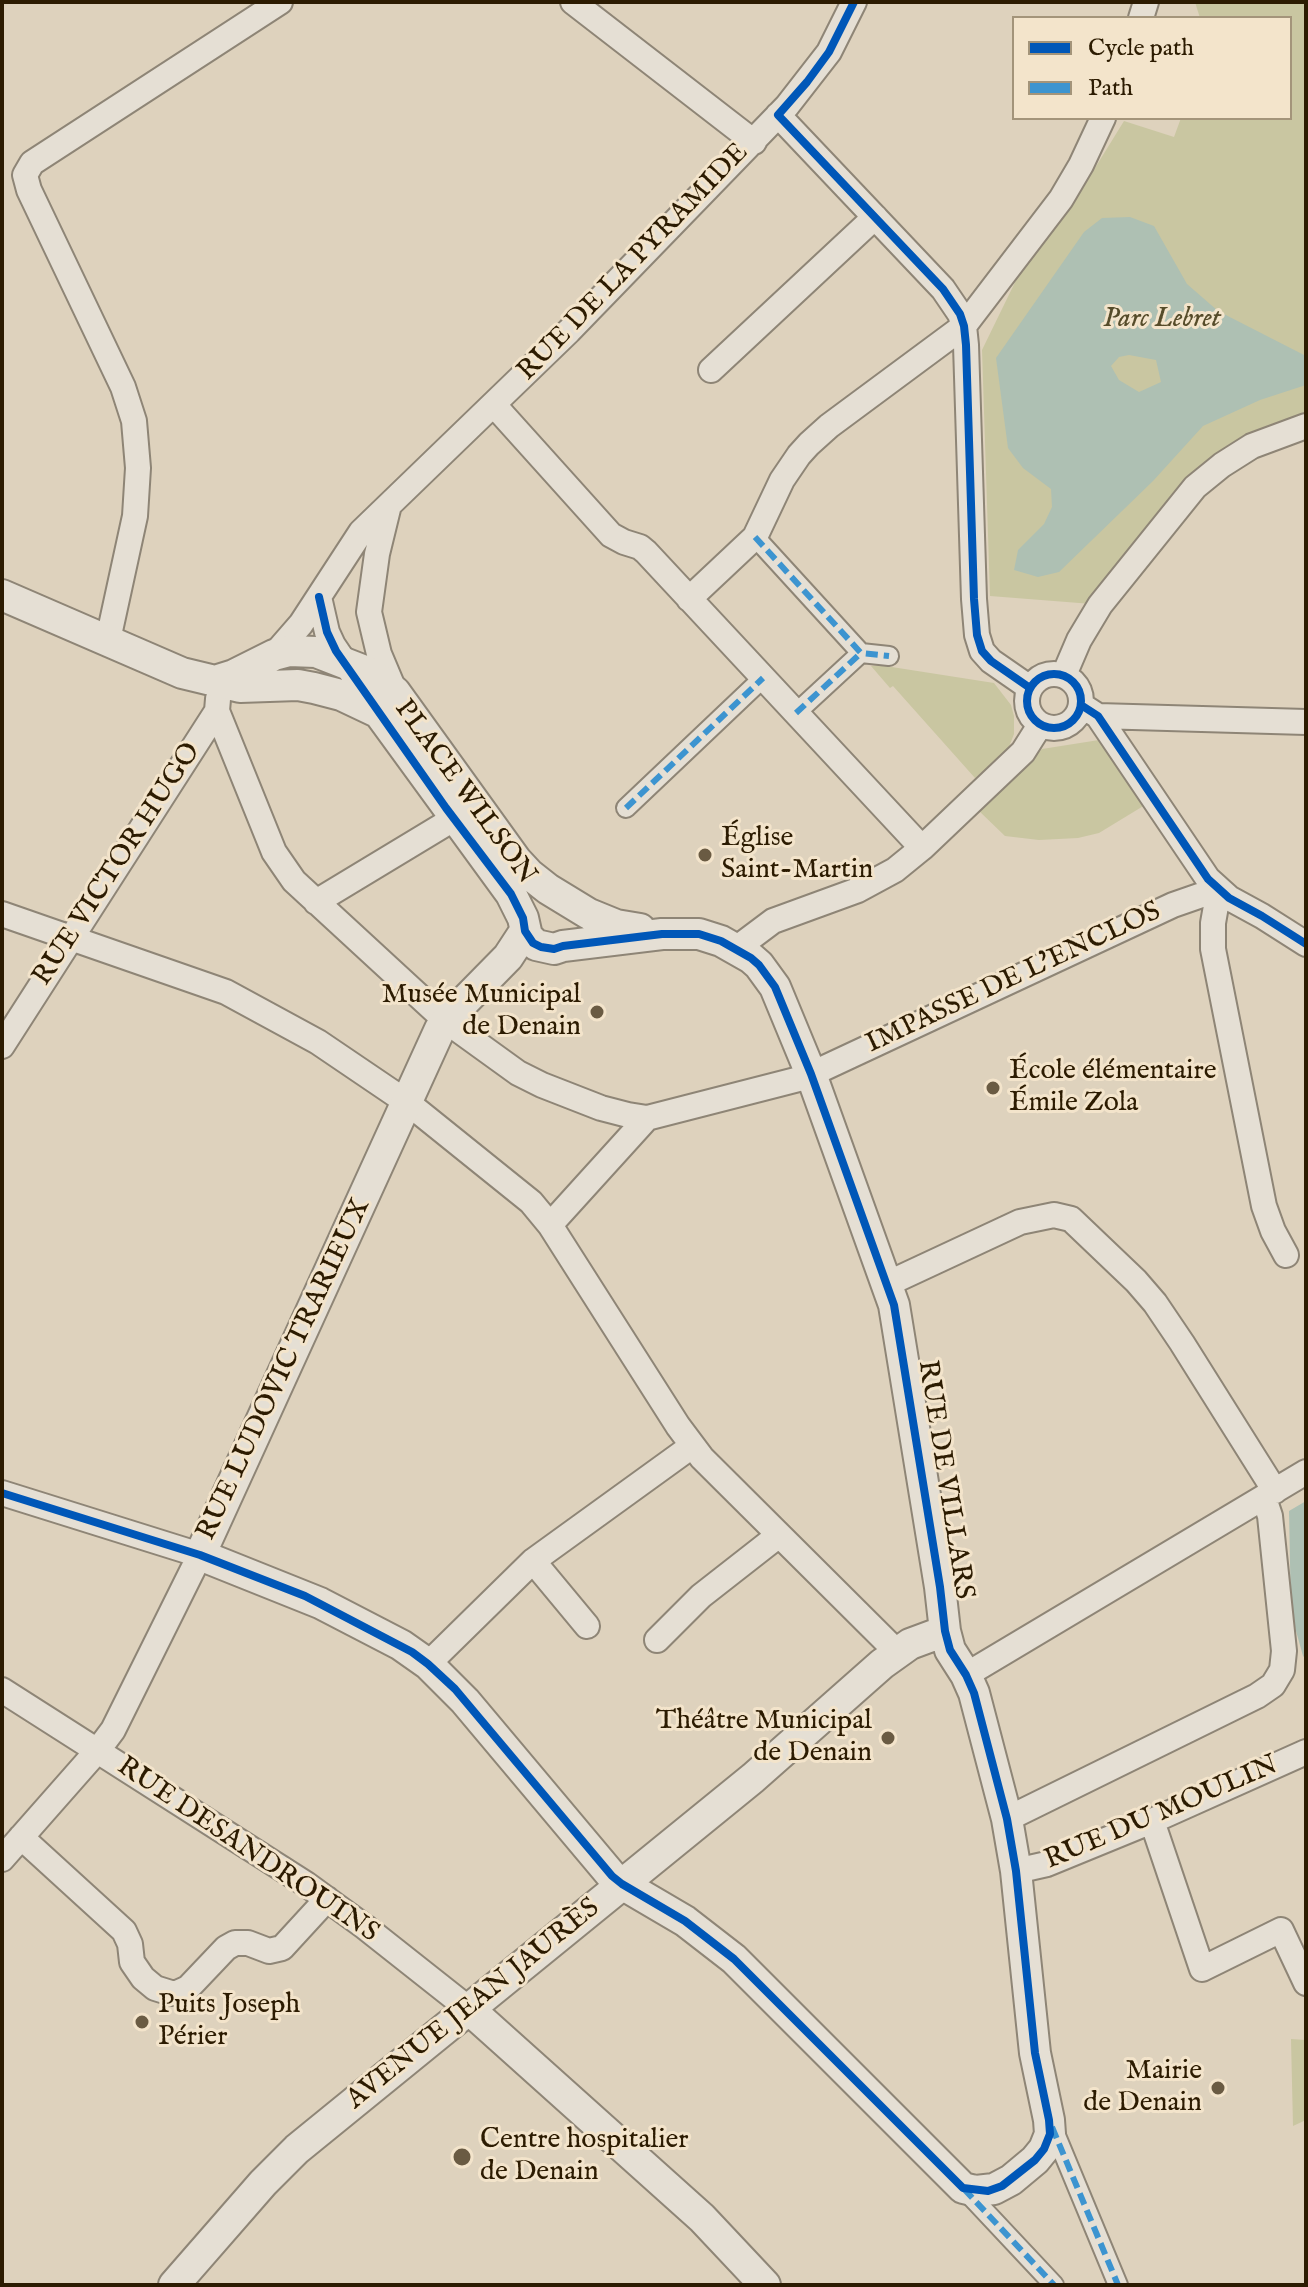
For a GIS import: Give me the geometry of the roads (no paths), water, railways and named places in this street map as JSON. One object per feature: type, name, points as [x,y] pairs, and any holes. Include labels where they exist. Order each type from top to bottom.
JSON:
[{"type":"street","points":[[108,640],[135,516],[138,468],[134,421],[123,387],[29,190],[25,175],[32,163],[280,2]]},
{"type":"street","points":[[573,2],[754,142]]},
{"type":"street","name":"RUE DE LA PYRAMIDE","points":[[274,655],[294,634],[351,545],[494,405],[778,115],[829,52],[854,2]]},
{"type":"street","points":[[778,115],[950,297],[964,326],[977,635],[982,651],[991,661],[1030,688]]},
{"type":"street","points":[[689,599],[755,537],[782,480],[809,444],[964,326],[1061,199],[1102,120]]},
{"type":"street","points":[[711,370],[875,217]]},
{"type":"street","points":[[494,405],[611,535],[640,547],[922,848]]},
{"type":"street","points":[[1064,675],[1079,640],[1100,605],[1195,487],[1252,446],[1306,426]]},
{"type":"street","points":[[298,685],[319,677],[342,661],[359,640],[369,612],[376,562],[390,504]]},
{"type":"street","points":[[755,537],[861,653],[889,656]]},
{"type":"street","points":[[2,595],[182,673],[218,680]]},
{"type":"street","points":[[319,597],[327,632],[342,661]]},
{"type":"street","points":[[369,612],[387,702]]},
{"type":"street","name":"PLACE WILSON","points":[[218,680],[289,651],[316,652],[370,673],[455,818],[538,936]]},
{"type":"street","points":[[796,713],[861,653]]},
{"type":"street","points":[[1306,722],[1090,710],[1068,725],[1052,729],[1033,719],[1027,708],[1027,700],[1030,688],[1044,675],[1064,675],[1076,685],[1090,710],[1195,862],[1229,898],[1306,944]]},
{"type":"street","points":[[626,808],[763,678]]},
{"type":"street","name":"PLACE WILSON","points":[[218,680],[248,688],[298,685],[387,702],[535,880],[597,918],[662,934]]},
{"type":"street","name":"RUE VICTOR HUGO","points":[[2,1046],[217,711],[218,680]]},
{"type":"street","points":[[217,711],[274,852],[287,873],[316,902],[446,1021],[518,1073],[601,1108],[647,1118],[550,1225]]},
{"type":"street","points":[[737,948],[773,921],[858,890],[881,878],[922,848],[1023,752],[1040,725]]},
{"type":"street","points":[[316,902],[455,818]]},
{"type":"street","points":[[1219,889],[1213,923],[1213,949],[1264,1206],[1286,1255]]},
{"type":"street","name":"IMPASSE DE L'ENCLOS","points":[[647,1118],[811,1074],[1173,905],[1219,889]]},
{"type":"street","name":"PLACE WILSON","points":[[538,936],[526,909],[535,899],[548,895],[564,900]]},
{"type":"street","points":[[538,936],[573,937],[577,916],[564,900]]},
{"type":"street","points":[[2,914],[226,992],[318,1042],[408,1103],[531,1202],[550,1225],[692,1446],[897,1652]]},
{"type":"street","points":[[538,936],[662,934]]},
{"type":"street","name":"RUE DE VILLARS","points":[[662,934],[699,934],[737,948],[759,965],[775,987],[811,1074],[887,1284],[894,1305],[945,1631],[950,1650],[974,1693],[1007,1819],[1016,1871],[1034,2045],[1049,2120],[1118,2285]]},
{"type":"street","name":"RUE LUDOVIC TRARIEUX","points":[[2,1859],[98,1750],[119,1720],[200,1555],[436,1038],[446,1021],[508,957],[538,936]]},
{"type":"street","points":[[887,1284],[1020,1222],[1054,1215],[1071,1219],[1155,1303],[1182,1343],[1269,1494],[1284,1651],[1282,1670],[1273,1685],[1257,1696],[1007,1819]]},
{"type":"street","points":[[428,1664],[533,1561],[692,1446]]},
{"type":"street","points":[[966,1675],[1306,1472]]},
{"type":"street","points":[[2,1493],[200,1555],[320,1603],[401,1645],[428,1664],[455,1689],[603,1867],[622,1884],[685,1921],[734,1959],[963,2188],[1054,2285]]},
{"type":"street","points":[[657,1640],[701,1596],[779,1535]]},
{"type":"street","points":[[533,1561],[587,1626]]},
{"type":"street","name":"AVENUE JEAN JAURÈS","points":[[174,2285],[283,2162],[745,1785],[897,1652],[945,1631]]},
{"type":"street","name":"RUE DESANDROUINS","points":[[2,1690],[327,1899],[470,2010],[702,2218],[765,2285]]},
{"type":"street","name":"RUE DU MOULIN","points":[[1016,1871],[1047,1864],[1297,1756]]},
{"type":"street","points":[[1152,1821],[1202,1969],[1281,1930],[1306,1983]]},
{"type":"street","points":[[21,1837],[124,1931],[130,1944],[132,1962],[143,1978],[155,1988],[171,1993],[188,1988],[226,1948],[235,1943],[248,1943],[269,1951],[282,1948],[327,1899]]},
{"type":"street","points":[[963,2188],[988,2191],[1002,2186],[1019,2173],[1044,2149],[1050,2134],[1049,2120]]},
{"type":"place","name":"Église Saint-Martin","points":[[705,855]]},
{"type":"place","name":"Musée Municipal de Denain","points":[[597,1012]]},
{"type":"place","name":"École élémentaire Émile Zola","points":[[993,1088]]},
{"type":"place","name":"Théâtre Municipal de Denain","points":[[888,1738]]},
{"type":"place","name":"Puits Joseph Périer","points":[[142,2022]]},
{"type":"place","name":"Mairie de Denain","points":[[1218,2088]]},
{"type":"place","name":"Centre hospitalier de Denain","points":[[462,2157]]},
{"type":"park label","name":"Parc Lebret","points":[[1162,320]]}]
